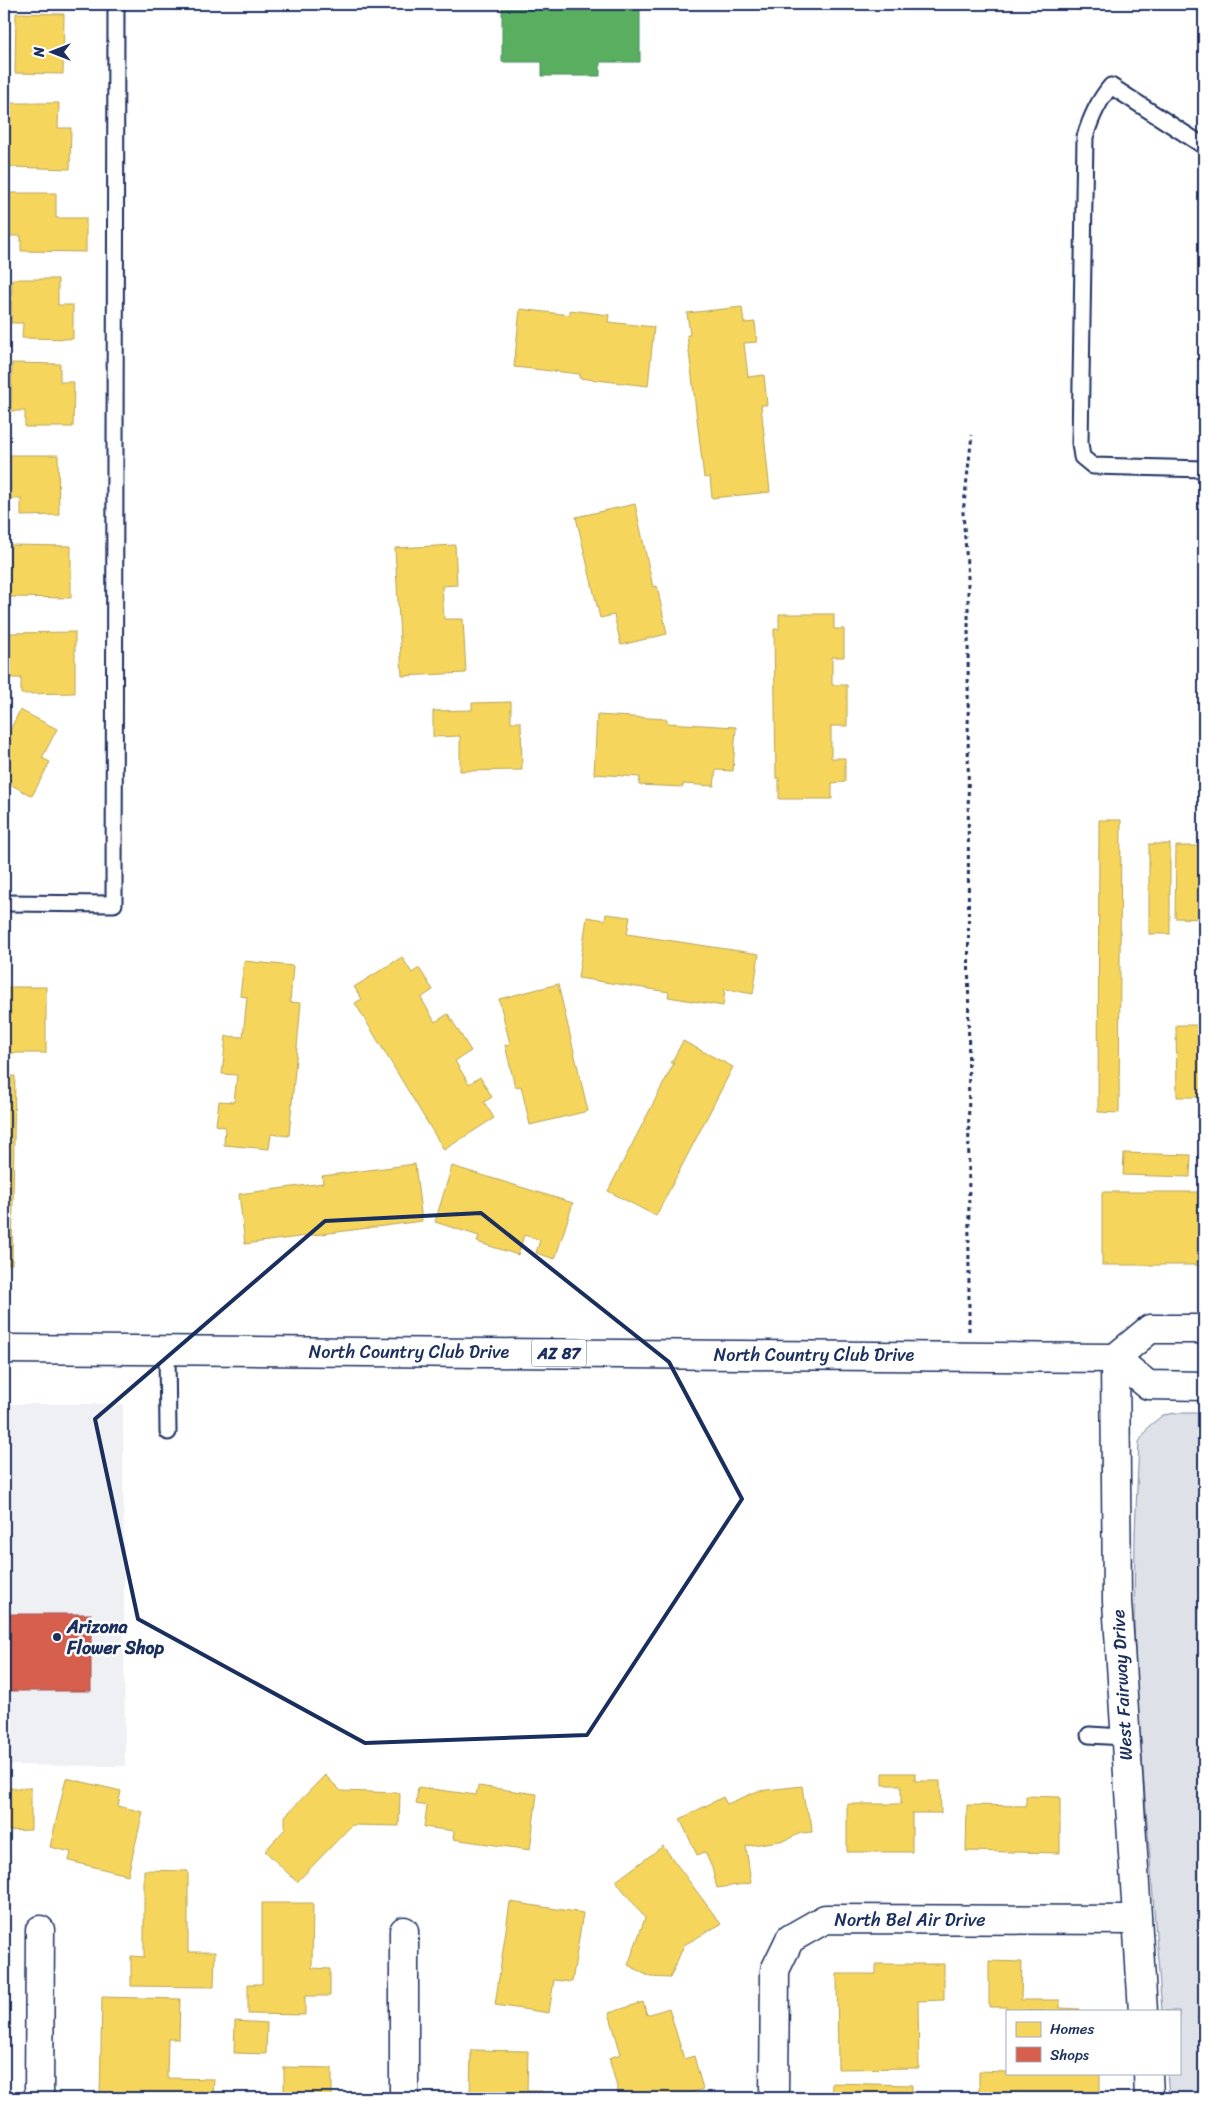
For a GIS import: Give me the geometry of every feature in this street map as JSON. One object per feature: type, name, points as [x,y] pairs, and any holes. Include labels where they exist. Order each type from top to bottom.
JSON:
[{"type":"street","points":[[1204,1329],[1150,1329],[1115,1358],[1148,1385],[1204,1386]]},
{"type":"street","name":"North Country Club Drive","points":[[4,1349],[1115,1358]]},
{"type":"street","name":"West Fairway Drive","points":[[1115,1358],[1117,1601],[1124,1737],[1143,2010]]},
{"type":"street","name":"North Bel Air Drive","points":[[774,2098],[775,1970],[790,1939],[825,1920],[1137,1920]]},
{"type":"street","points":[[39,2098],[40,1930]]},
{"type":"street","points":[[404,1931],[404,2098]]},
{"type":"street","points":[[1148,2074],[1149,2098]]},
{"type":"lane","points":[[4,903],[114,904],[116,4]]},
{"type":"lane","points":[[1204,146],[1111,86],[1101,98],[1091,119],[1085,137],[1080,443],[1082,457],[1093,466],[1204,469]]},
{"type":"lane","points":[[167,1350],[168,1432]]},
{"type":"lane","points":[[1089,1736],[1124,1737]]},
{"type":"path","points":[[968,1356],[968,577],[963,513],[972,435]]},
{"type":"highlighted area","points":[[481,1213],[669,1362],[742,1499],[587,1735],[365,1743],[138,1619],[95,1419],[325,1221]]},
{"type":"shaded area","points":[[4,1404],[123,1404],[125,1766],[4,1765]]},
{"type":"shaded area","points":[[1204,1413],[1204,2098],[1169,2098],[1167,2074],[1180,2074],[1180,2010],[1162,2010],[1137,1694],[1134,1626],[1135,1532],[1139,1442],[1149,1426],[1163,1415]]},
{"type":"building: Homes","points":[[16,13],[64,14],[63,74],[15,73]]},
{"type":"building: Homes","points":[[10,103],[59,103],[58,128],[71,128],[70,169],[10,167]]},
{"type":"building: Homes","points":[[10,193],[56,193],[56,218],[86,218],[86,252],[21,251],[21,236],[10,236]]},
{"type":"building: Homes","points":[[12,279],[58,279],[58,305],[73,305],[73,339],[22,338],[23,323],[11,323]]},
{"type":"building: Homes","points":[[742,307],[744,323],[755,322],[757,342],[744,343],[748,377],[764,375],[767,405],[761,405],[770,492],[712,498],[710,477],[704,478],[687,335],[690,335],[687,313]]},
{"type":"building: Homes","points":[[520,309],[570,315],[570,310],[609,315],[608,322],[654,327],[648,386],[579,378],[580,374],[514,367]]},
{"type":"building: Homes","points":[[12,363],[60,364],[60,382],[74,382],[73,427],[25,427],[25,411],[11,411]]},
{"type":"building: Homes","points":[[10,455],[58,455],[59,515],[21,516],[21,499],[11,499]]},
{"type":"building: Homes","points":[[635,504],[653,587],[657,586],[667,634],[621,645],[614,615],[600,618],[576,517]]},
{"type":"building: Homes","points":[[10,545],[71,546],[71,598],[9,597]]},
{"type":"building: Homes","points":[[455,545],[457,585],[442,586],[444,619],[463,619],[466,673],[402,676],[395,548]]},
{"type":"building: Homes","points":[[779,614],[834,614],[834,629],[844,629],[844,657],[832,657],[832,685],[847,685],[847,726],[831,726],[831,758],[845,758],[845,782],[832,783],[832,799],[779,799],[779,778],[776,778],[774,629],[779,629]]},
{"type":"building: Homes","points":[[75,632],[75,693],[21,694],[21,678],[10,678],[10,633]]},
{"type":"building: Homes","points":[[511,702],[511,722],[521,722],[522,770],[460,771],[460,736],[433,737],[433,711],[472,710],[472,703]]},
{"type":"building: Homes","points":[[20,710],[57,729],[42,758],[50,762],[32,796],[4,781],[4,742]]},
{"type":"building: Homes","points":[[597,715],[667,719],[667,723],[736,727],[733,771],[716,770],[714,786],[683,784],[683,787],[639,785],[640,777],[594,774]]},
{"type":"building: Homes","points":[[1099,820],[1121,820],[1119,1113],[1098,1112]]},
{"type":"building: Homes","points":[[1149,844],[1170,844],[1170,934],[1149,934]]},
{"type":"building: Homes","points":[[1176,846],[1204,846],[1204,919],[1175,918]]},
{"type":"building: Homes","points":[[606,914],[630,917],[627,934],[759,954],[753,994],[725,989],[723,1006],[668,997],[669,992],[578,978],[587,917],[605,920]]},
{"type":"building: Homes","points":[[402,957],[412,973],[419,968],[433,990],[421,998],[435,1022],[448,1014],[471,1051],[455,1061],[469,1084],[480,1077],[492,1097],[484,1102],[494,1118],[444,1150],[355,1003],[362,999],[354,987]]},
{"type":"building: Homes","points":[[244,961],[293,966],[290,1002],[301,1003],[289,1136],[271,1134],[269,1149],[224,1145],[225,1127],[216,1125],[219,1101],[234,1102],[237,1075],[222,1074],[226,1036],[243,1037],[247,997],[240,996]]},
{"type":"building: Homes","points":[[558,984],[588,1111],[530,1125],[521,1086],[515,1087],[505,1045],[510,1044],[499,999]]},
{"type":"building: Homes","points":[[4,987],[46,987],[46,1053],[4,1053]]},
{"type":"building: Homes","points":[[1176,1025],[1204,1025],[1204,1097],[1177,1097]]},
{"type":"building: Homes","points":[[683,1041],[733,1067],[656,1216],[608,1191],[674,1063],[671,1063]]},
{"type":"building: Homes","points":[[4,1076],[15,1076],[12,1264],[4,1264]]},
{"type":"building: Homes","points":[[1124,1153],[1191,1155],[1190,1177],[1123,1175]]},
{"type":"building: Homes","points":[[415,1164],[422,1221],[245,1244],[239,1194],[323,1183],[322,1176]]},
{"type":"building: Homes","points":[[452,1166],[573,1203],[555,1259],[536,1253],[540,1240],[524,1235],[518,1255],[477,1242],[479,1236],[435,1222]]},
{"type":"building: Homes","points":[[1102,1192],[1198,1192],[1198,1265],[1102,1265]]},
{"type":"building: Homes","points":[[883,1773],[915,1773],[915,1781],[940,1781],[941,1813],[912,1813],[912,1852],[847,1852],[847,1804],[901,1804],[901,1785],[883,1785]]},
{"type":"building: Homes","points":[[325,1775],[341,1791],[400,1793],[399,1826],[352,1825],[297,1882],[265,1851],[285,1829],[285,1816]]},
{"type":"building: Homes","points":[[66,1778],[121,1791],[118,1806],[143,1812],[128,1875],[69,1861],[71,1852],[50,1847]]},
{"type":"building: Homes","points":[[478,1786],[537,1794],[530,1850],[453,1839],[454,1831],[424,1827],[427,1806],[416,1804],[418,1787],[476,1795]]},
{"type":"building: Homes","points":[[802,1786],[805,1806],[811,1820],[812,1832],[801,1833],[786,1840],[746,1846],[751,1883],[717,1888],[712,1868],[705,1852],[697,1855],[680,1819],[723,1797],[727,1804],[758,1791]]},
{"type":"building: Homes","points":[[4,1788],[31,1788],[31,1830],[4,1831]]},
{"type":"building: Homes","points":[[1026,1796],[1060,1797],[1060,1853],[966,1851],[967,1805],[1026,1806]]},
{"type":"building: Homes","points":[[663,1846],[721,1924],[684,1945],[670,1978],[650,1977],[628,1965],[645,1918],[616,1881]]},
{"type":"building: Homes","points":[[144,1870],[188,1871],[188,1952],[215,1952],[214,1987],[131,1986],[131,1956],[144,1957]]},
{"type":"building: Homes","points":[[510,1902],[583,1913],[572,1982],[554,1980],[549,2013],[495,2005]]},
{"type":"building: Homes","points":[[262,1903],[313,1903],[312,1968],[330,1969],[330,1996],[305,1996],[305,2015],[248,2014],[248,1984],[262,1984]]},
{"type":"building: Homes","points":[[989,1961],[1022,1962],[1021,2000],[1060,2000],[1060,2008],[1079,2010],[1007,2010],[1007,2007],[989,2007]]},
{"type":"building: Homes","points":[[876,1964],[944,1964],[944,2000],[918,2001],[919,2068],[838,2069],[837,1974],[876,1974]]},
{"type":"building: Homes","points":[[102,1997],[180,1999],[179,2039],[168,2039],[167,2078],[214,2079],[213,2098],[100,2098]]},
{"type":"building: Homes","points":[[643,2002],[647,2015],[669,2008],[684,2059],[694,2056],[703,2089],[671,2098],[620,2098],[609,2058],[621,2054],[609,2013]]},
{"type":"building: Homes","points":[[235,2021],[267,2023],[266,2054],[234,2053]]},
{"type":"building: Homes","points":[[471,2050],[528,2051],[527,2091],[542,2091],[542,2098],[470,2098]]},
{"type":"building: Homes","points":[[284,2067],[332,2068],[332,2098],[284,2098]]},
{"type":"building: Homes","points":[[979,2071],[1006,2072],[1006,2074],[1100,2074],[1100,2098],[979,2098]]},
{"type":"building: Homes","points":[[832,2083],[912,2085],[912,2098],[831,2098]]},
{"type":"building: Shops","points":[[4,1614],[91,1614],[91,1691],[4,1691]]},
{"type":"building: Public","points":[[502,4],[640,4],[640,62],[600,62],[600,76],[542,76],[542,62],[502,62]]},
{"type":"place","name":"Arizona Flower Shop","points":[[57,1637]]}]
